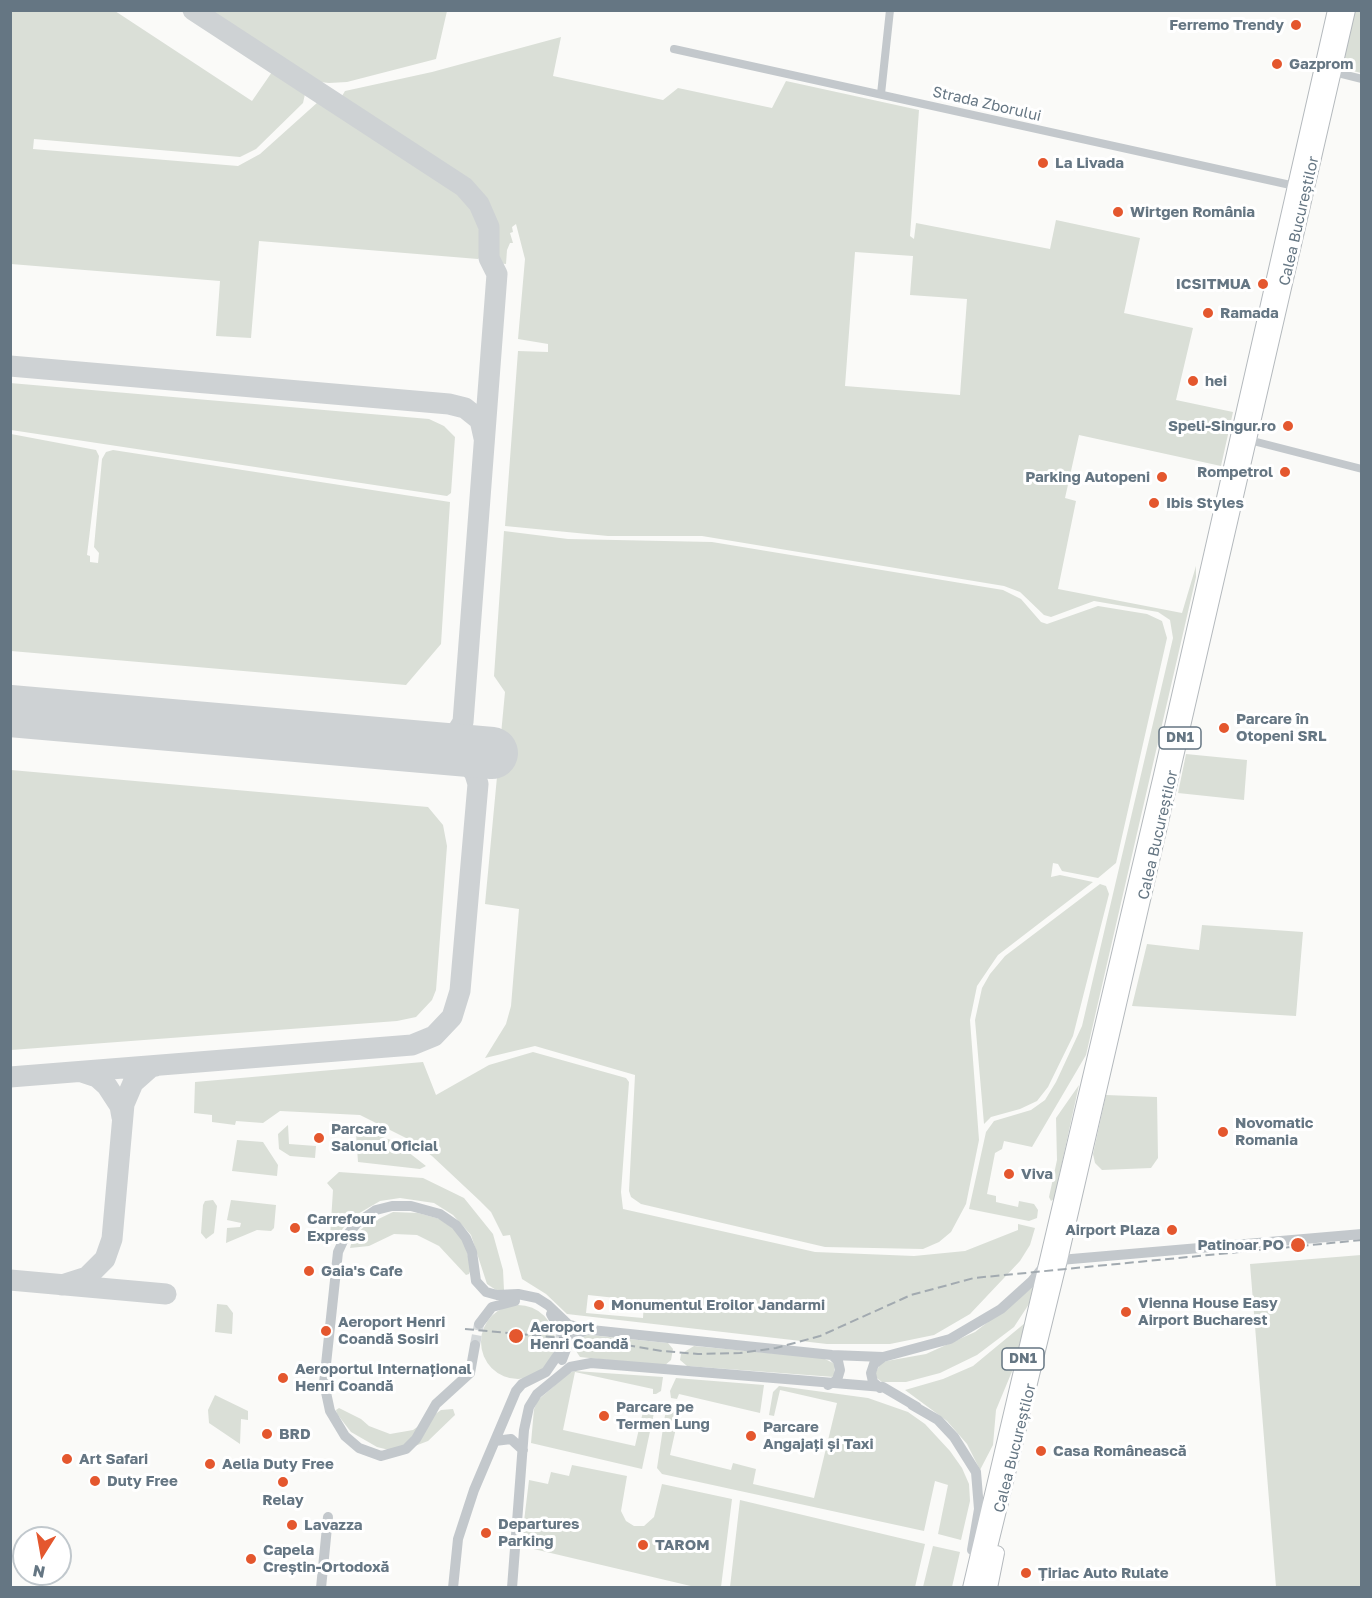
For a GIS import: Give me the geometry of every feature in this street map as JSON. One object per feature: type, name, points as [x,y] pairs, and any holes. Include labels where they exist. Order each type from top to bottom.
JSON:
[{"type":"highway","name":"Calea Bucureștilor","points":[[1053,1261],[1335,10]]},
{"type":"highway","name":"Calea Bucureștilor","points":[[980,1587],[1005,1464],[1348,10]]},
{"type":"highway","name":"Calea Bucureștilor","points":[[970,1587],[1005,1464]]},
{"type":"highway","name":"DN1","points":[[963,1587],[990,1479],[1005,1464]]},
{"type":"highway","name":"DN1","points":[[990,1587],[1010,1484],[1005,1464]]},
{"type":"street","points":[[881,94],[890,10]]},
{"type":"street","name":"Strada Zborului","points":[[674,49],[1295,186]]},
{"type":"street","points":[[1334,72],[1362,79]]},
{"type":"street","points":[[1248,440],[1362,469]]},
{"type":"street","points":[[475,1344],[470,1372],[436,1404],[416,1439],[406,1449],[390,1455],[375,1455],[359,1448],[345,1436],[330,1411],[324,1392],[336,1262],[340,1245],[350,1231],[376,1210],[411,1206],[440,1214],[456,1225],[466,1238],[472,1252],[476,1281],[486,1292],[537,1298],[569,1325],[591,1330],[832,1356],[883,1357],[937,1345],[963,1334],[1001,1309],[1053,1261],[1362,1234]]},
{"type":"street","points":[[479,1324],[487,1311],[498,1304],[526,1301],[546,1310],[561,1332]]},
{"type":"street","points":[[512,1403],[554,1372],[562,1360],[571,1336],[577,1332],[591,1330]]},
{"type":"street","points":[[453,1587],[458,1539],[474,1490],[518,1387],[546,1372],[559,1353]]},
{"type":"street","points":[[828,1385],[837,1380],[840,1370],[838,1361],[832,1356]]},
{"type":"street","points":[[880,1388],[873,1382],[871,1373],[874,1364],[883,1357]]},
{"type":"street","points":[[512,1587],[525,1421],[531,1401],[565,1370],[579,1364],[890,1390],[938,1420],[954,1437],[976,1472],[979,1509],[972,1550]]},
{"type":"street","points":[[867,1388],[917,1407]]},
{"type":"street","points":[[495,1441],[511,1439],[523,1450]]},
{"type":"street","points":[[321,1587],[328,1517]]},
{"type":"shaded area","points":[[10,11],[115,11],[252,101],[272,72],[305,94],[303,103],[256,149],[240,157],[34,139],[33,149],[238,166],[260,154],[318,102],[381,143],[384,139],[468,196],[486,229],[487,244],[483,255],[478,259],[259,241],[251,338],[216,336],[220,281],[11,264]]},
{"type":"shaded area","points":[[211,11],[447,11],[436,59],[347,82],[329,83],[320,82]]},
{"type":"shaded area","points":[[1355,11],[1361,11],[1361,73],[1341,68]]},
{"type":"shaded area","points":[[561,37],[553,76],[663,100],[678,88],[772,108],[786,81],[919,110],[910,236],[914,239],[916,223],[1050,249],[1056,220],[1140,238],[1124,313],[1193,328],[1176,400],[1233,412],[1221,466],[1079,435],[1065,498],[1076,501],[1058,589],[1182,613],[1196,566],[1196,577],[1086,1055],[1032,1147],[1004,1141],[1002,1149],[995,1153],[987,1194],[996,1196],[996,1202],[1018,1207],[1019,1201],[1034,1204],[1038,1210],[1037,1218],[1029,1221],[969,1209],[986,1132],[994,1121],[1031,1110],[1045,1100],[1082,1026],[1173,638],[1170,620],[1158,612],[1094,601],[1051,617],[1044,615],[1020,592],[1004,586],[702,536],[608,536],[505,526],[518,351],[548,352],[548,344],[518,339],[525,259],[516,224],[512,227],[513,232],[510,233],[513,243],[510,243],[507,250],[506,264],[497,263],[493,256],[494,239],[491,221],[473,191],[388,133],[390,129],[342,96],[345,91],[432,72]],"holes":[[[855,252],[913,256],[910,295],[967,299],[960,395],[845,386]]]},
{"type":"shaded area","points":[[10,383],[429,419],[444,426],[455,437],[451,493],[447,496],[11,430]]},
{"type":"shaded area","points":[[11,434],[96,450],[99,456],[87,555],[90,556],[90,562],[98,563],[99,553],[94,547],[102,459],[106,452],[113,450],[450,502],[441,644],[406,685],[11,651]]},
{"type":"shaded area","points":[[504,531],[568,539],[712,542],[1003,590],[1021,599],[1041,622],[1047,624],[1098,606],[1147,614],[1162,621],[1167,638],[1116,863],[1098,878],[1062,871],[1058,864],[1053,863],[1051,877],[1060,875],[1093,882],[998,955],[977,986],[970,1020],[979,1140],[966,1204],[951,1232],[939,1242],[923,1249],[825,1247],[641,1204],[631,1197],[629,1191],[635,1075],[535,1046],[485,1058],[506,1024],[511,1006],[519,909],[485,904],[505,692],[494,676]]},
{"type":"shaded area","points":[[1186,754],[1247,760],[1244,800],[1178,793]]},
{"type":"shaded area","points":[[11,770],[428,807],[443,825],[447,846],[436,990],[432,1000],[416,1017],[397,1021],[11,1050]]},
{"type":"shaded area","points":[[1100,884],[1106,886],[1109,894],[1073,1036],[1048,1087],[1037,1101],[1020,1109],[991,1117],[984,1124],[975,1020],[982,988],[1005,956]]},
{"type":"shaded area","points":[[1202,925],[1303,932],[1296,1016],[1132,1006],[1147,944],[1199,950]]},
{"type":"shaded area","points":[[533,1052],[626,1078],[629,1082],[621,1192],[623,1209],[815,1252],[914,1256],[965,1251],[1018,1230],[1018,1224],[1035,1228],[1030,1245],[1020,1261],[970,1314],[934,1335],[890,1344],[827,1344],[567,1314],[546,1294],[522,1279],[510,1235],[503,1236],[491,1212],[432,1156],[410,1140],[360,1115],[280,1111],[263,1123],[236,1121],[235,1125],[212,1122],[212,1115],[194,1113],[195,1082],[423,1062],[436,1095],[489,1065]],"holes":[[[588,1295],[644,1301],[643,1318],[586,1313]]]},
{"type":"shaded area","points":[[1079,1085],[1054,1199],[1051,1201],[1049,1197],[1057,1160],[1056,1118]]},
{"type":"shaded area","points":[[1106,1095],[1157,1097],[1158,1158],[1151,1168],[1102,1170],[1095,1163],[1093,1154]]},
{"type":"shaded area","points":[[288,1125],[289,1144],[316,1146],[315,1158],[290,1156],[279,1149],[278,1134]]},
{"type":"shaded area","points":[[361,1130],[394,1141],[426,1166],[420,1169],[358,1162],[356,1134]]},
{"type":"shaded area","points":[[237,1140],[263,1142],[278,1165],[277,1176],[232,1171]]},
{"type":"shaded area","points":[[339,1172],[423,1178],[464,1198],[493,1234],[503,1270],[504,1290],[496,1290],[487,1284],[471,1235],[453,1215],[434,1203],[400,1198],[380,1201],[351,1218],[334,1240],[330,1237],[333,1190],[327,1183]]},
{"type":"shaded area","points":[[213,1200],[217,1206],[214,1233],[206,1239],[201,1233],[203,1205],[205,1201]]},
{"type":"shaded area","points":[[231,1200],[276,1205],[274,1228],[271,1231],[257,1230],[226,1243],[227,1228],[240,1227],[241,1223],[227,1220]]},
{"type":"shaded area","points":[[393,1212],[418,1213],[440,1219],[454,1229],[465,1244],[471,1269],[469,1274],[466,1275],[439,1246],[417,1235],[394,1234],[369,1246],[350,1248],[353,1237],[366,1225]]},
{"type":"shaded area","points":[[1361,1255],[1361,1587],[1276,1587],[1250,1264]]},
{"type":"shaded area","points":[[1033,1287],[1029,1304],[1014,1327],[977,1355],[940,1373],[906,1382],[882,1382],[874,1376],[881,1362],[926,1354],[975,1332]]},
{"type":"shaded area","points":[[217,1304],[227,1305],[233,1313],[232,1334],[215,1332]]},
{"type":"shaded area","points":[[518,1305],[532,1308],[544,1316],[552,1328],[555,1342],[552,1356],[544,1368],[532,1376],[518,1379],[504,1376],[492,1368],[484,1356],[481,1342],[484,1328],[492,1316],[504,1308]]},
{"type":"shaded area","points":[[1025,1323],[1013,1369],[996,1410],[993,1445],[980,1470],[967,1444],[947,1421],[905,1390],[943,1379],[973,1366]]},
{"type":"shaded area","points":[[579,1334],[668,1343],[673,1349],[671,1360],[664,1366],[580,1357],[574,1348],[575,1339]]},
{"type":"shaded area","points":[[694,1346],[823,1358],[835,1364],[834,1377],[687,1366],[680,1360],[681,1354]]},
{"type":"shaded area","points":[[575,1371],[663,1377],[661,1391],[653,1394],[653,1389],[575,1372],[563,1430],[635,1446],[645,1403],[655,1408],[642,1469],[531,1443],[534,1409],[538,1400],[569,1373]]},
{"type":"shaded area","points":[[676,1378],[764,1385],[760,1413],[679,1394],[677,1399],[671,1398],[670,1391]]},
{"type":"shaded area","points":[[779,1386],[868,1398],[908,1412],[925,1424],[950,1451],[962,1468],[969,1484],[970,1501],[961,1540],[938,1534],[948,1485],[935,1481],[924,1531],[662,1474],[657,1468],[665,1415],[673,1410],[680,1410],[670,1455],[731,1470],[733,1463],[756,1469],[753,1484],[814,1498],[837,1403],[780,1390],[774,1416],[769,1415],[773,1392]]},
{"type":"shaded area","points":[[215,1395],[248,1411],[248,1420],[241,1419],[240,1444],[209,1423],[208,1410]]},
{"type":"shaded area","points":[[339,1408],[361,1419],[369,1426],[390,1434],[413,1430],[441,1410],[453,1409],[455,1415],[428,1441],[407,1449],[389,1450],[377,1447],[351,1432],[337,1414],[336,1410]]},
{"type":"shaded area","points":[[572,1465],[627,1476],[621,1511],[626,1521],[634,1526],[644,1526],[654,1517],[662,1484],[732,1499],[721,1587],[695,1587],[521,1546],[529,1480],[548,1484],[551,1472],[569,1476]]},
{"type":"shaded area","points":[[740,1500],[925,1544],[915,1587],[730,1587]]},
{"type":"shaded area","points":[[933,1546],[960,1552],[952,1587],[923,1587]]},
{"type":"taxiway","points":[[193,10],[464,187],[479,204],[489,227],[489,258],[497,274],[463,722],[451,741],[433,748]]},
{"type":"taxiway","points":[[10,366],[449,404],[465,408],[480,420],[484,438]]},
{"type":"taxiway","points":[[10,1077],[412,1045],[434,1036],[452,1017],[460,991],[478,784],[475,774],[463,756],[433,748]]},
{"type":"taxiway","points":[[62,1285],[87,1277],[105,1259],[112,1239],[124,1104],[133,1083],[151,1067],[156,1066]]},
{"type":"taxiway","points":[[82,1072],[97,1077],[107,1086],[120,1106],[122,1117]]},
{"type":"taxiway","points":[[10,1280],[166,1294]]},
{"type":"runway","points":[[10,711],[492,753]]},
{"type":"tunnel","points":[[475,1345],[479,1324]]},
{"type":"tunnel","points":[[559,1353],[561,1332]]},
{"type":"railway","points":[[465,1329],[615,1343],[662,1351],[698,1354],[740,1353],[776,1348],[820,1336],[911,1295],[974,1278],[1362,1240]]},
{"type":"place","name":"Ferremo Trendy","points":[[1296,25]]},
{"type":"place","name":"Gazprom","points":[[1277,64]]},
{"type":"place","name":"La Livada","points":[[1043,163]]},
{"type":"place","name":"Wirtgen România","points":[[1118,212]]},
{"type":"place","name":"ICSITMUA","points":[[1263,284]]},
{"type":"place","name":"Ramada","points":[[1208,313]]},
{"type":"place","name":"hei","points":[[1193,381]]},
{"type":"place","name":"Speli-Singur.ro","points":[[1288,426]]},
{"type":"place","name":"Rompetrol","points":[[1285,472]]},
{"type":"place","name":"Parking Autopeni","points":[[1162,477]]},
{"type":"place","name":"Ibis Styles","points":[[1154,503]]},
{"type":"place","name":"Parcare în Otopeni SRL","points":[[1224,728]]},
{"type":"place","name":"Novomatic Romania","points":[[1223,1132]]},
{"type":"place","name":"Parcare Salonul Oficial","points":[[319,1138]]},
{"type":"place","name":"Viva","points":[[1009,1174]]},
{"type":"place","name":"Carrefour Express","points":[[295,1228]]},
{"type":"place","name":"Airport Plaza","points":[[1172,1230]]},
{"type":"place","name":"Patinoar PO","points":[[1298,1245]]},
{"type":"place","name":"Gaia's Cafe","points":[[309,1271]]},
{"type":"place","name":"Monumentul Eroilor Jandarmi","points":[[599,1305]]},
{"type":"place","name":"Vienna House Easy Airport Bucharest","points":[[1126,1312]]},
{"type":"place","name":"Aeroport Henri Coandă Sosiri","points":[[326,1331]]},
{"type":"place","name":"Aeroport Henri Coandă","points":[[516,1336]]},
{"type":"place","name":"Aeroportul Internațional Henri Coandă","points":[[283,1378]]},
{"type":"place","name":"Parcare pe Termen Lung","points":[[604,1416]]},
{"type":"place","name":"BRD","points":[[267,1434]]},
{"type":"place","name":"Parcare Angajați și Taxi","points":[[751,1436]]},
{"type":"place","name":"Casa Românească","points":[[1041,1451]]},
{"type":"place","name":"Art Safari","points":[[67,1459]]},
{"type":"place","name":"Aelia Duty Free","points":[[210,1464]]},
{"type":"place","name":"Duty Free","points":[[95,1481]]},
{"type":"place","name":"Relay","points":[[283,1482]]},
{"type":"place","name":"Lavazza","points":[[292,1525]]},
{"type":"place","name":"Departures Parking","points":[[486,1533]]},
{"type":"place","name":"TAROM","points":[[643,1545]]},
{"type":"place","name":"Capela Creștin-Ortodoxă","points":[[251,1559]]},
{"type":"place","name":"Țiriac Auto Rulate","points":[[1026,1573]]}]
